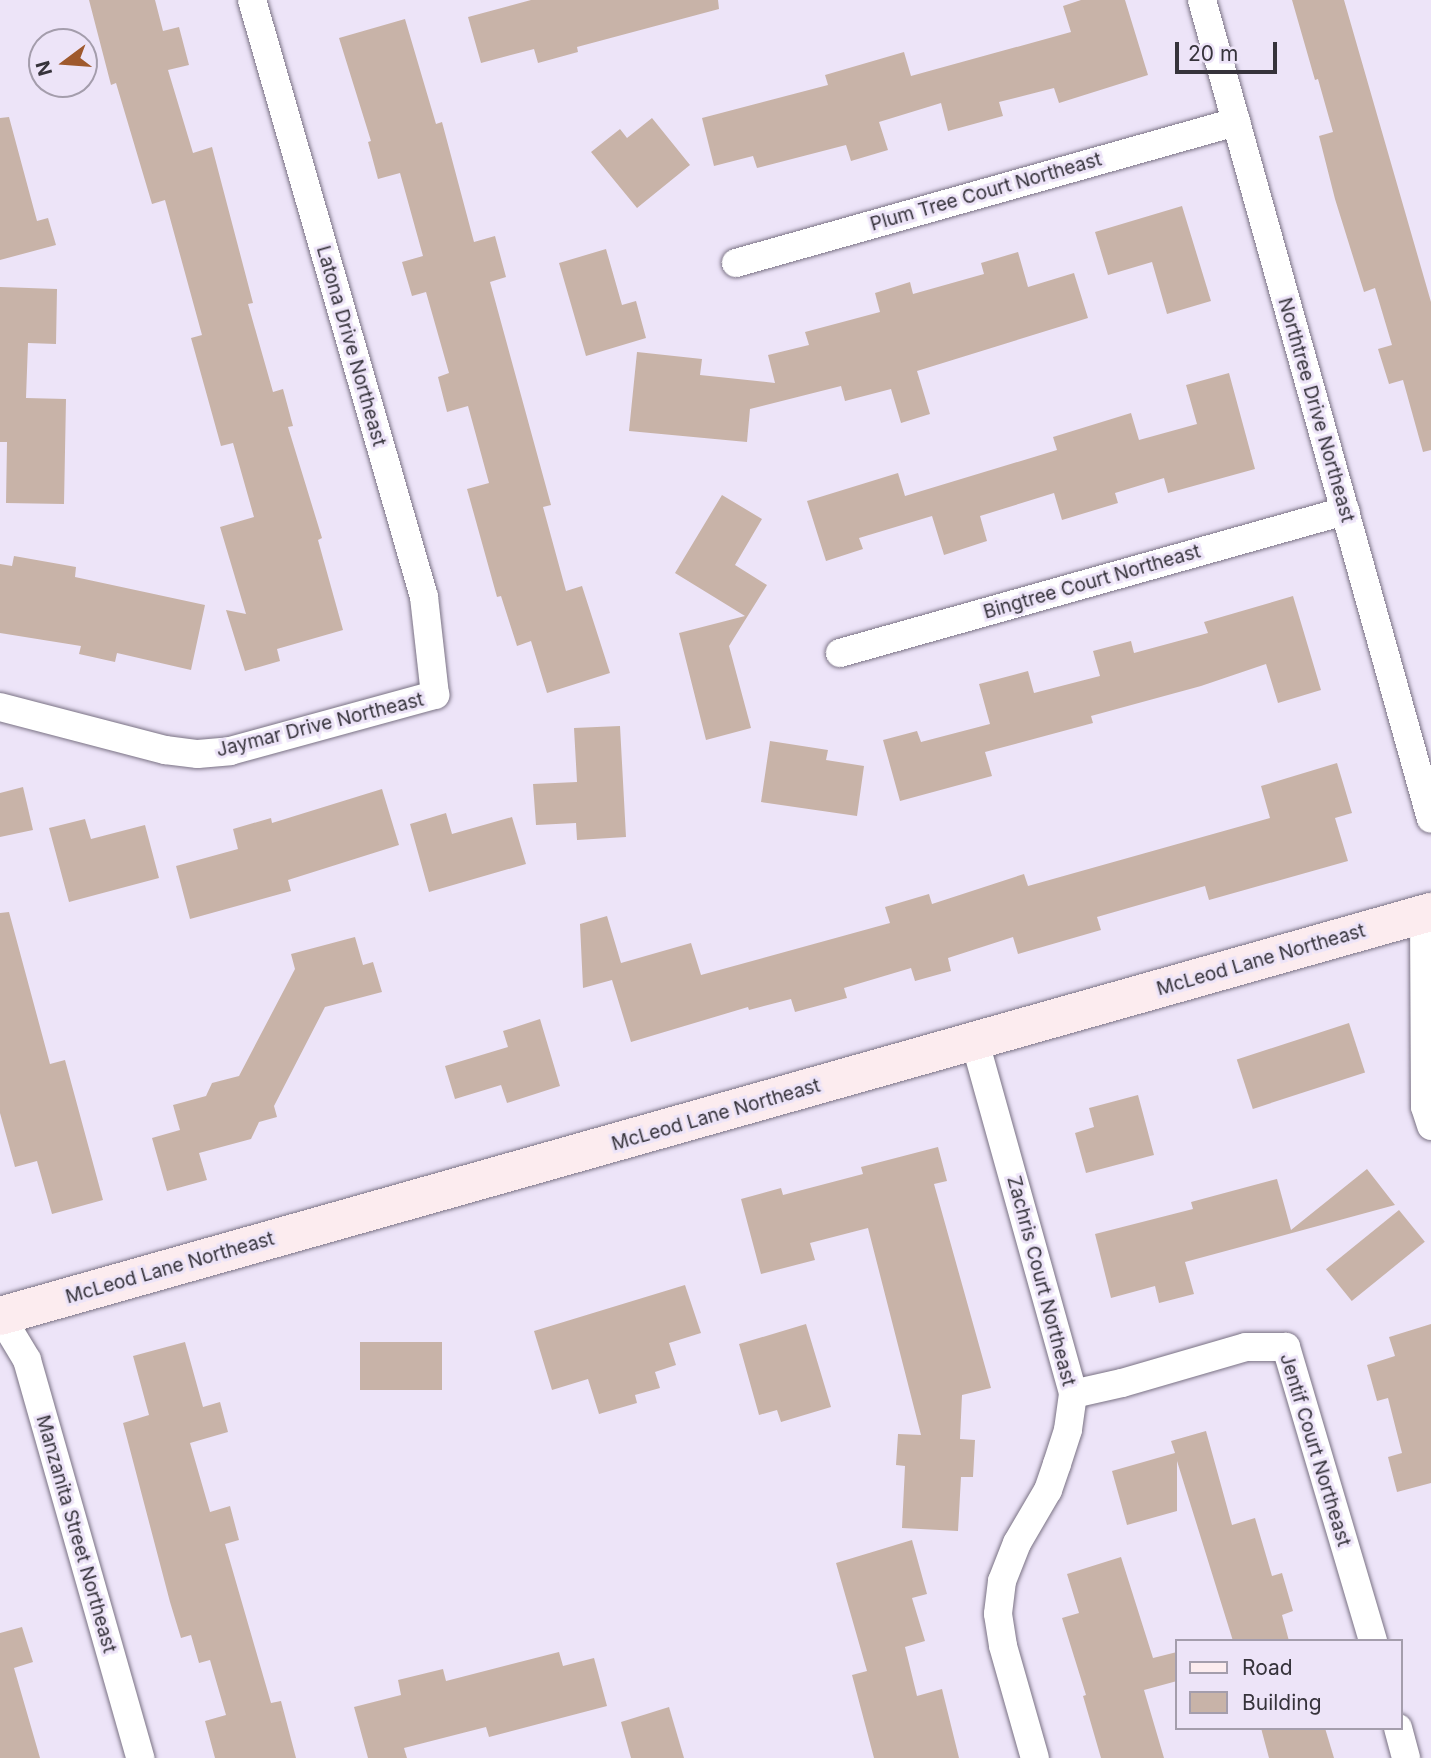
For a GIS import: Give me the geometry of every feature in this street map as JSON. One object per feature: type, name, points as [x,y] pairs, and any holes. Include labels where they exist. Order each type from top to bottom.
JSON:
[{"type":"street","name":"Latona Drive Northeast","points":[[252,0],[424,597],[435,695]]},
{"type":"street","name":"Northtree Drive Northeast","points":[[1202,0],[1431,819]]},
{"type":"street","name":"Plum Tree Court Northeast","points":[[736,262],[1236,122]]},
{"type":"street","name":"Bingtree Court Northeast","points":[[840,653],[1345,511]]},
{"type":"street","name":"Jaymar Drive Northeast","points":[[0,707],[165,750],[198,754],[229,751],[435,695]]},
{"type":"street","name":"McLeod Lane Northeast","points":[[0,1316],[1428,913]]},
{"type":"street","points":[[1428,913],[1425,1107],[1431,1126]]},
{"type":"street","name":"Zachris Court Northeast","points":[[975,1042],[1073,1394],[1068,1430],[1048,1490],[1017,1544],[1002,1581],[999,1603],[1003,1646],[1035,1758]]},
{"type":"street","name":"Manzanita Street Northeast","points":[[0,1316],[27,1360],[140,1758]]},
{"type":"street","name":"Jentif Court Northeast","points":[[1073,1394],[1122,1383],[1246,1347],[1286,1347],[1372,1639]]},
{"type":"street","points":[[1399,1730],[1406,1758]]},
{"type":"building","points":[[89,0],[155,0],[163,31],[179,27],[189,65],[168,70],[193,153],[212,147],[253,303],[248,304],[273,392],[283,389],[293,426],[288,427],[322,538],[318,540],[343,630],[277,649],[280,661],[245,671],[226,610],[246,614],[220,527],[254,517],[233,443],[221,446],[191,338],[202,335],[165,200],[152,204],[116,83],[111,85]]},
{"type":"building","points":[[531,0],[718,0],[719,9],[577,47],[578,52],[538,63],[534,49],[481,63],[468,17]]},
{"type":"building","points":[[1081,0],[1125,0],[1148,75],[1059,103],[1054,88],[999,102],[1003,116],[948,131],[941,103],[879,122],[888,150],[851,161],[846,145],[757,168],[753,156],[714,166],[702,118],[828,85],[825,75],[904,52],[911,76],[1071,32],[1063,6]]},
{"type":"building","points":[[1292,0],[1344,0],[1431,302],[1431,450],[1423,452],[1403,380],[1389,384],[1378,349],[1392,345],[1375,288],[1364,292],[1335,199],[1319,136],[1333,132]]},
{"type":"building","points":[[405,19],[436,124],[442,122],[474,242],[495,236],[506,277],[490,282],[551,505],[543,507],[566,591],[582,586],[610,673],[547,693],[531,641],[517,646],[501,596],[497,597],[467,489],[489,483],[468,406],[447,412],[438,377],[449,373],[426,292],[412,296],[402,262],[423,256],[400,173],[378,179],[368,142],[371,141],[339,38]]},
{"type":"building","points":[[9,117],[37,221],[48,218],[56,245],[0,260],[0,118]]},
{"type":"building","points":[[652,118],[690,165],[637,208],[591,152],[620,129],[627,138]]},
{"type":"building","points":[[1182,206],[1211,301],[1167,314],[1152,262],[1108,275],[1095,232]]},
{"type":"building","points":[[606,249],[622,305],[636,301],[646,338],[586,356],[559,263]]},
{"type":"building","points":[[1018,252],[1028,287],[1074,273],[1088,318],[917,371],[930,414],[901,423],[891,389],[845,401],[841,386],[750,409],[747,442],[629,431],[637,352],[702,359],[700,375],[775,383],[768,355],[809,345],[805,332],[880,312],[875,293],[910,282],[913,294],[984,274],[981,263]]},
{"type":"building","points":[[0,287],[57,289],[56,344],[28,343],[26,398],[66,399],[64,504],[6,503],[7,442],[0,442]]},
{"type":"building","points":[[1229,373],[1255,469],[1168,493],[1164,478],[1115,493],[1118,503],[1062,520],[1054,493],[980,516],[987,541],[944,555],[932,516],[859,538],[863,549],[826,561],[807,501],[898,473],[905,496],[1057,450],[1053,437],[1131,413],[1139,440],[1197,424],[1186,385]]},
{"type":"building","points":[[722,495],[762,519],[735,565],[767,585],[729,646],[751,728],[706,740],[679,633],[745,616],[675,573]]},
{"type":"building","points":[[14,556],[76,567],[75,577],[205,605],[191,670],[117,653],[115,662],[79,654],[81,646],[0,633],[0,564],[12,566]]},
{"type":"building","points":[[1293,596],[1321,690],[1278,703],[1266,664],[1201,686],[1091,716],[1093,723],[985,752],[992,776],[900,801],[883,740],[917,731],[921,742],[990,724],[979,684],[1028,671],[1034,693],[1100,676],[1093,651],[1131,641],[1134,653],[1208,633],[1204,622]]},
{"type":"building","points":[[620,726],[626,837],[577,840],[576,823],[536,825],[533,784],[577,782],[574,728]]},
{"type":"building","points":[[770,741],[828,750],[826,760],[864,766],[857,816],[761,802]]},
{"type":"building","points":[[1337,763],[1352,813],[1335,818],[1348,861],[1209,900],[1205,886],[1097,917],[1101,930],[1018,954],[1013,937],[948,958],[951,971],[915,981],[911,968],[844,988],[847,998],[795,1012],[791,999],[749,1010],[748,1007],[631,1042],[612,980],[583,988],[580,924],[607,916],[621,963],[691,943],[701,975],[890,923],[885,907],[929,894],[932,904],[1024,874],[1028,886],[1270,818],[1261,786]]},
{"type":"building","points":[[23,787],[33,830],[0,837],[0,793]]},
{"type":"building","points":[[382,789],[399,845],[288,880],[291,891],[190,919],[176,866],[238,849],[233,829],[271,818],[272,823]]},
{"type":"building","points":[[446,813],[452,834],[512,817],[526,864],[429,892],[410,824]]},
{"type":"building","points":[[85,819],[91,839],[145,825],[159,878],[69,902],[49,828]]},
{"type":"building","points":[[9,912],[50,1064],[65,1060],[103,1200],[52,1214],[37,1161],[15,1167],[0,1113],[0,913]]},
{"type":"building","points":[[355,937],[363,965],[373,962],[382,992],[325,1007],[274,1106],[277,1117],[259,1122],[251,1139],[199,1153],[207,1180],[167,1191],[152,1138],[180,1130],[173,1105],[206,1096],[212,1083],[239,1076],[295,969],[291,954]]},
{"type":"building","points":[[540,1019],[560,1086],[507,1103],[501,1085],[455,1099],[445,1066],[508,1047],[503,1031]]},
{"type":"building","points":[[1349,1023],[1365,1072],[1253,1109],[1237,1059]]},
{"type":"building","points":[[1138,1095],[1154,1155],[1086,1173],[1075,1133],[1094,1127],[1089,1108]]},
{"type":"building","points":[[938,1147],[947,1181],[934,1184],[991,1388],[962,1395],[960,1439],[975,1440],[973,1477],[961,1477],[958,1531],[902,1528],[905,1466],[896,1465],[898,1434],[921,1435],[868,1228],[810,1243],[815,1260],[761,1274],[741,1199],[781,1188],[783,1195],[863,1174],[861,1167]]},
{"type":"building","points":[[1367,1169],[1395,1205],[1185,1262],[1194,1294],[1159,1303],[1155,1286],[1111,1298],[1095,1234],[1193,1209],[1191,1202],[1277,1179],[1291,1230]]},
{"type":"building","points":[[1399,1210],[1425,1242],[1352,1301],[1326,1269]]},
{"type":"building","points":[[685,1285],[701,1333],[669,1343],[676,1365],[655,1372],[660,1388],[635,1395],[637,1403],[599,1414],[588,1379],[552,1390],[534,1331]]},
{"type":"building","points":[[806,1324],[831,1407],[781,1422],[777,1410],[759,1415],[739,1344]]},
{"type":"building","points":[[1431,1324],[1431,1483],[1397,1492],[1388,1457],[1402,1453],[1388,1398],[1377,1401],[1367,1365],[1395,1356],[1389,1337]]},
{"type":"building","points":[[185,1342],[203,1407],[220,1402],[228,1432],[190,1443],[210,1512],[230,1506],[239,1540],[225,1544],[271,1703],[281,1701],[296,1758],[215,1758],[205,1721],[226,1715],[210,1660],[199,1663],[191,1635],[181,1638],[170,1602],[123,1423],[149,1415],[133,1356]]},
{"type":"building","points":[[360,1342],[442,1342],[442,1390],[360,1390]]},
{"type":"building","points":[[1206,1431],[1232,1525],[1255,1518],[1272,1576],[1282,1573],[1293,1611],[1282,1615],[1288,1639],[1232,1639],[1177,1461],[1177,1511],[1127,1525],[1112,1471],[1175,1453],[1171,1441]]},
{"type":"building","points":[[912,1540],[927,1594],[912,1598],[925,1641],[905,1647],[917,1696],[942,1689],[959,1758],[874,1758],[852,1675],[867,1671],[836,1563]]},
{"type":"building","points":[[1121,1557],[1153,1658],[1176,1652],[1176,1681],[1144,1690],[1164,1758],[1101,1758],[1083,1696],[1086,1695],[1062,1618],[1079,1613],[1067,1574]]},
{"type":"building","points":[[22,1627],[33,1662],[14,1668],[40,1758],[0,1758],[0,1633]]},
{"type":"building","points":[[559,1652],[563,1666],[594,1658],[607,1706],[489,1737],[486,1727],[404,1748],[407,1758],[368,1758],[354,1707],[401,1695],[398,1680],[443,1669],[446,1681]]},
{"type":"building","points":[[669,1707],[684,1758],[631,1758],[621,1722]]},
{"type":"building","points":[[1262,1730],[1326,1730],[1334,1758],[1269,1758]]}]
